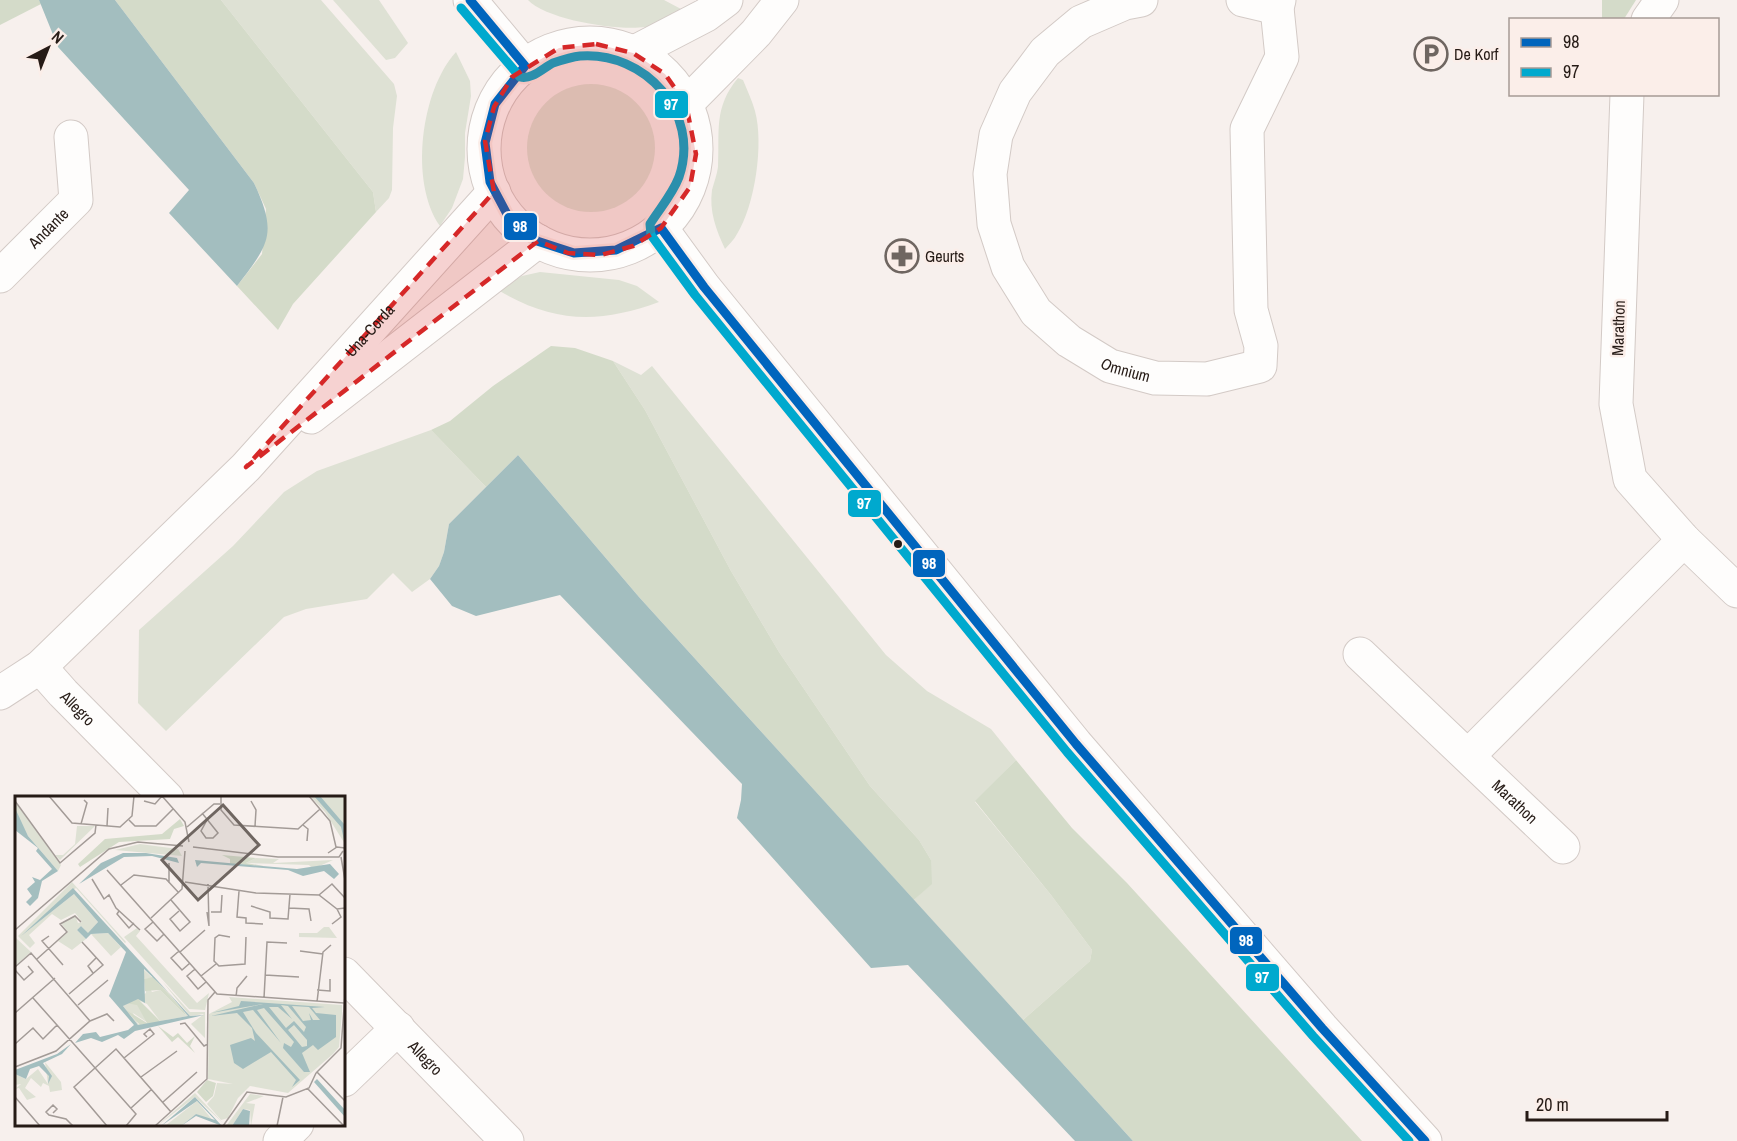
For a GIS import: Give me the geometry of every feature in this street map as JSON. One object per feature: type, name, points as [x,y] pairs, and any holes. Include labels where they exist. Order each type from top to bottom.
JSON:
[{"type":"street","points":[[470,0],[525,66]]},
{"type":"street","points":[[633,53],[706,15],[726,0]]},
{"type":"street","points":[[686,105],[756,33],[782,0]]},
{"type":"street","name":"Omnium","points":[[1141,0],[1125,3],[1081,22],[1045,52],[1015,92],[996,135],[990,174],[994,224],[1008,267],[1036,312],[1069,341],[1110,366],[1155,378],[1208,379],[1260,366],[1261,346],[1251,310],[1247,129],[1282,57],[1278,4],[1243,0]]},
{"type":"street","points":[[1649,18],[1662,0]]},
{"type":"street","points":[[606,45],[633,53],[650,62],[665,74],[677,88],[686,105],[695,137],[696,154],[694,171],[682,202],[661,228],[633,246],[601,255],[568,253],[538,241],[512,220],[501,207],[488,175],[485,141],[488,123],[501,92],[512,77],[525,66],[559,48],[606,45]]},
{"type":"street","name":"Marathon","points":[[1627,96],[1616,404],[1630,479],[1684,540],[1737,591]]},
{"type":"street","name":"Andante","points":[[0,276],[76,200],[71,136]]},
{"type":"street","name":"Una-Corda","points":[[0,693],[40,667],[246,467],[494,192]]},
{"type":"street","points":[[661,228],[704,287],[1076,744],[1322,1028],[1425,1141]]},
{"type":"street","name":"Una-Corda","points":[[246,467],[538,241]]},
{"type":"street","points":[[1468,756],[1684,540]]},
{"type":"street","name":"Marathon","points":[[1360,654],[1563,848]]},
{"type":"street","name":"Allegro","points":[[40,667],[165,796]]},
{"type":"street","name":"Allegro","points":[[345,975],[507,1141]]},
{"type":"street","points":[[345,1079],[398,1028]]},
{"type":"street","points":[[280,1141],[296,1126]]},
{"type":"highlighted area","points":[[596,44],[633,53],[665,74],[686,104],[696,154],[690,187],[661,228],[633,246],[601,255],[568,253],[538,241],[246,467],[494,192],[485,141],[494,107],[512,77],[559,48]]},
{"type":"shaded area","points":[[221,0],[321,0],[394,84],[397,96],[393,128],[392,190],[389,198],[376,212],[373,192]]},
{"type":"shaded area","points":[[333,0],[379,0],[408,43],[395,58],[386,60]]},
{"type":"shaded area","points":[[528,0],[664,0],[681,9],[680,13],[662,21],[645,27],[633,28],[566,18],[537,7]]},
{"type":"shaded area","points":[[456,52],[470,81],[471,96],[465,133],[463,179],[452,208],[440,226],[430,207],[424,186],[423,137],[434,89]]},
{"type":"shaded area","points":[[738,78],[743,80],[755,111],[759,140],[758,157],[749,207],[736,236],[725,249],[714,220],[711,198],[718,167],[721,110],[730,89]]},
{"type":"shaded area","points":[[591,84],[616,89],[636,103],[650,123],[655,148],[650,173],[636,193],[616,207],[591,212],[566,207],[546,193],[532,173],[527,148],[532,123],[546,103],[566,89]]},
{"type":"shaded area","points":[[540,272],[619,280],[637,286],[659,302],[616,314],[577,317],[538,309],[498,290],[522,276]]},
{"type":"shaded area","points":[[613,361],[641,375],[652,366],[886,655],[927,691],[991,729],[1016,760],[975,802],[1051,895],[1092,950],[1090,961],[1023,1020],[914,900],[931,884],[931,860],[919,840],[870,786],[779,652],[731,571],[645,410]]},
{"type":"shaded area","points":[[431,430],[486,487],[449,524],[444,552],[439,566],[430,579],[412,592],[393,573],[367,599],[306,609],[284,617],[166,731],[138,703],[139,630],[233,546],[284,492],[317,471]]},
{"type":"green space","points":[[0,0],[39,0],[41,4],[0,25]]},
{"type":"green space","points":[[115,0],[221,0],[373,192],[376,212],[293,304],[278,330],[237,286],[262,254],[266,209],[254,183]]},
{"type":"green space","points":[[1602,0],[1636,0],[1625,18],[1602,18]]},
{"type":"green space","points":[[551,346],[575,348],[613,361],[645,410],[731,571],[779,652],[870,786],[919,840],[931,860],[932,884],[914,900],[639,597],[518,455],[486,487],[431,430],[450,421],[493,386]]},
{"type":"green space","points":[[1016,760],[1072,828],[1127,883],[1362,1141],[1133,1141],[1023,1020],[1090,961],[1092,950],[975,801]]},
{"type":"water","points":[[39,0],[115,0],[254,183],[268,227],[263,248],[237,286],[169,213],[189,190],[58,47]]},
{"type":"water","points":[[518,455],[639,597],[1133,1141],[1075,1141],[908,965],[871,968],[737,818],[742,784],[560,595],[476,616],[452,606],[430,579],[439,566],[444,552],[449,524]]},
{"type":"transit line","name":"98","points":[[470,0],[525,66],[495,104],[485,143],[490,182],[508,216],[537,241],[574,253],[616,250],[661,228],[704,287],[1076,744],[1322,1028],[1425,1141]]},
{"type":"transit line","name":"97","points":[[461,8],[520,77],[533,75],[553,63],[570,58],[604,57],[626,64],[646,75],[662,91],[674,109],[682,130],[684,153],[676,184],[650,224],[651,235],[695,295],[1067,752],[1313,1036],[1409,1141]]},
{"type":"place","name":"De Korf","points":[[1431,54]]},
{"type":"place","name":"Geurts","points":[[902,256]]}]
